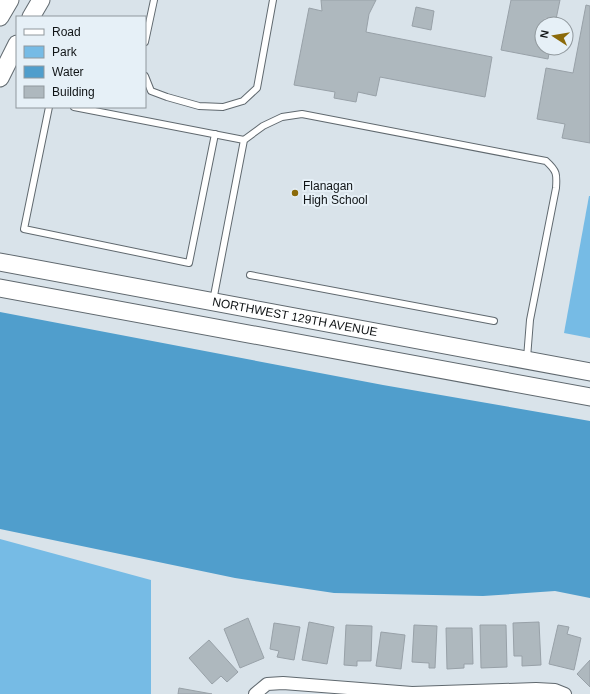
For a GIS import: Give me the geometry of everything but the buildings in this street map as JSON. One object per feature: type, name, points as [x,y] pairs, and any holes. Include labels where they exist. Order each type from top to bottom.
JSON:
[{"type":"street","points":[[0,17],[10,0]]},
{"type":"street","points":[[33,16],[41,0]]},
{"type":"street","points":[[0,78],[16,46]]},
{"type":"street","name":"NORTHWEST 129TH AVENUE","points":[[0,262],[590,372]]},
{"type":"street","name":"NORTHWEST 129TH AVENUE","points":[[0,288],[590,397]]},
{"type":"street","points":[[527,360],[531,374],[539,387]]},
{"type":"street","points":[[256,694],[267,684],[283,683],[412,694],[536,689],[555,690],[565,694]]},
{"type":"lane","points":[[146,37],[154,0]]},
{"type":"lane","points":[[146,78],[152,91],[167,98],[182,102],[199,106],[223,107],[243,101],[256,88],[274,0]]},
{"type":"lane","points":[[49,108],[24,230],[189,263],[215,134]]},
{"type":"lane","points":[[79,108],[244,140]]},
{"type":"lane","points":[[212,302],[244,140],[263,126],[282,117],[302,114],[546,161],[553,167],[557,175],[556,188],[530,320],[527,360]]},
{"type":"lane","points":[[250,275],[494,321]]},
{"type":"green space","points":[[590,196],[590,338],[564,333]]},
{"type":"green space","points":[[0,539],[151,580],[151,694],[0,694]]},
{"type":"water","points":[[0,312],[383,385],[590,421],[590,598],[555,591],[483,596],[334,593],[235,578],[0,529]]},
{"type":"place","name":"Flanagan High School","points":[[295,193]]}]
